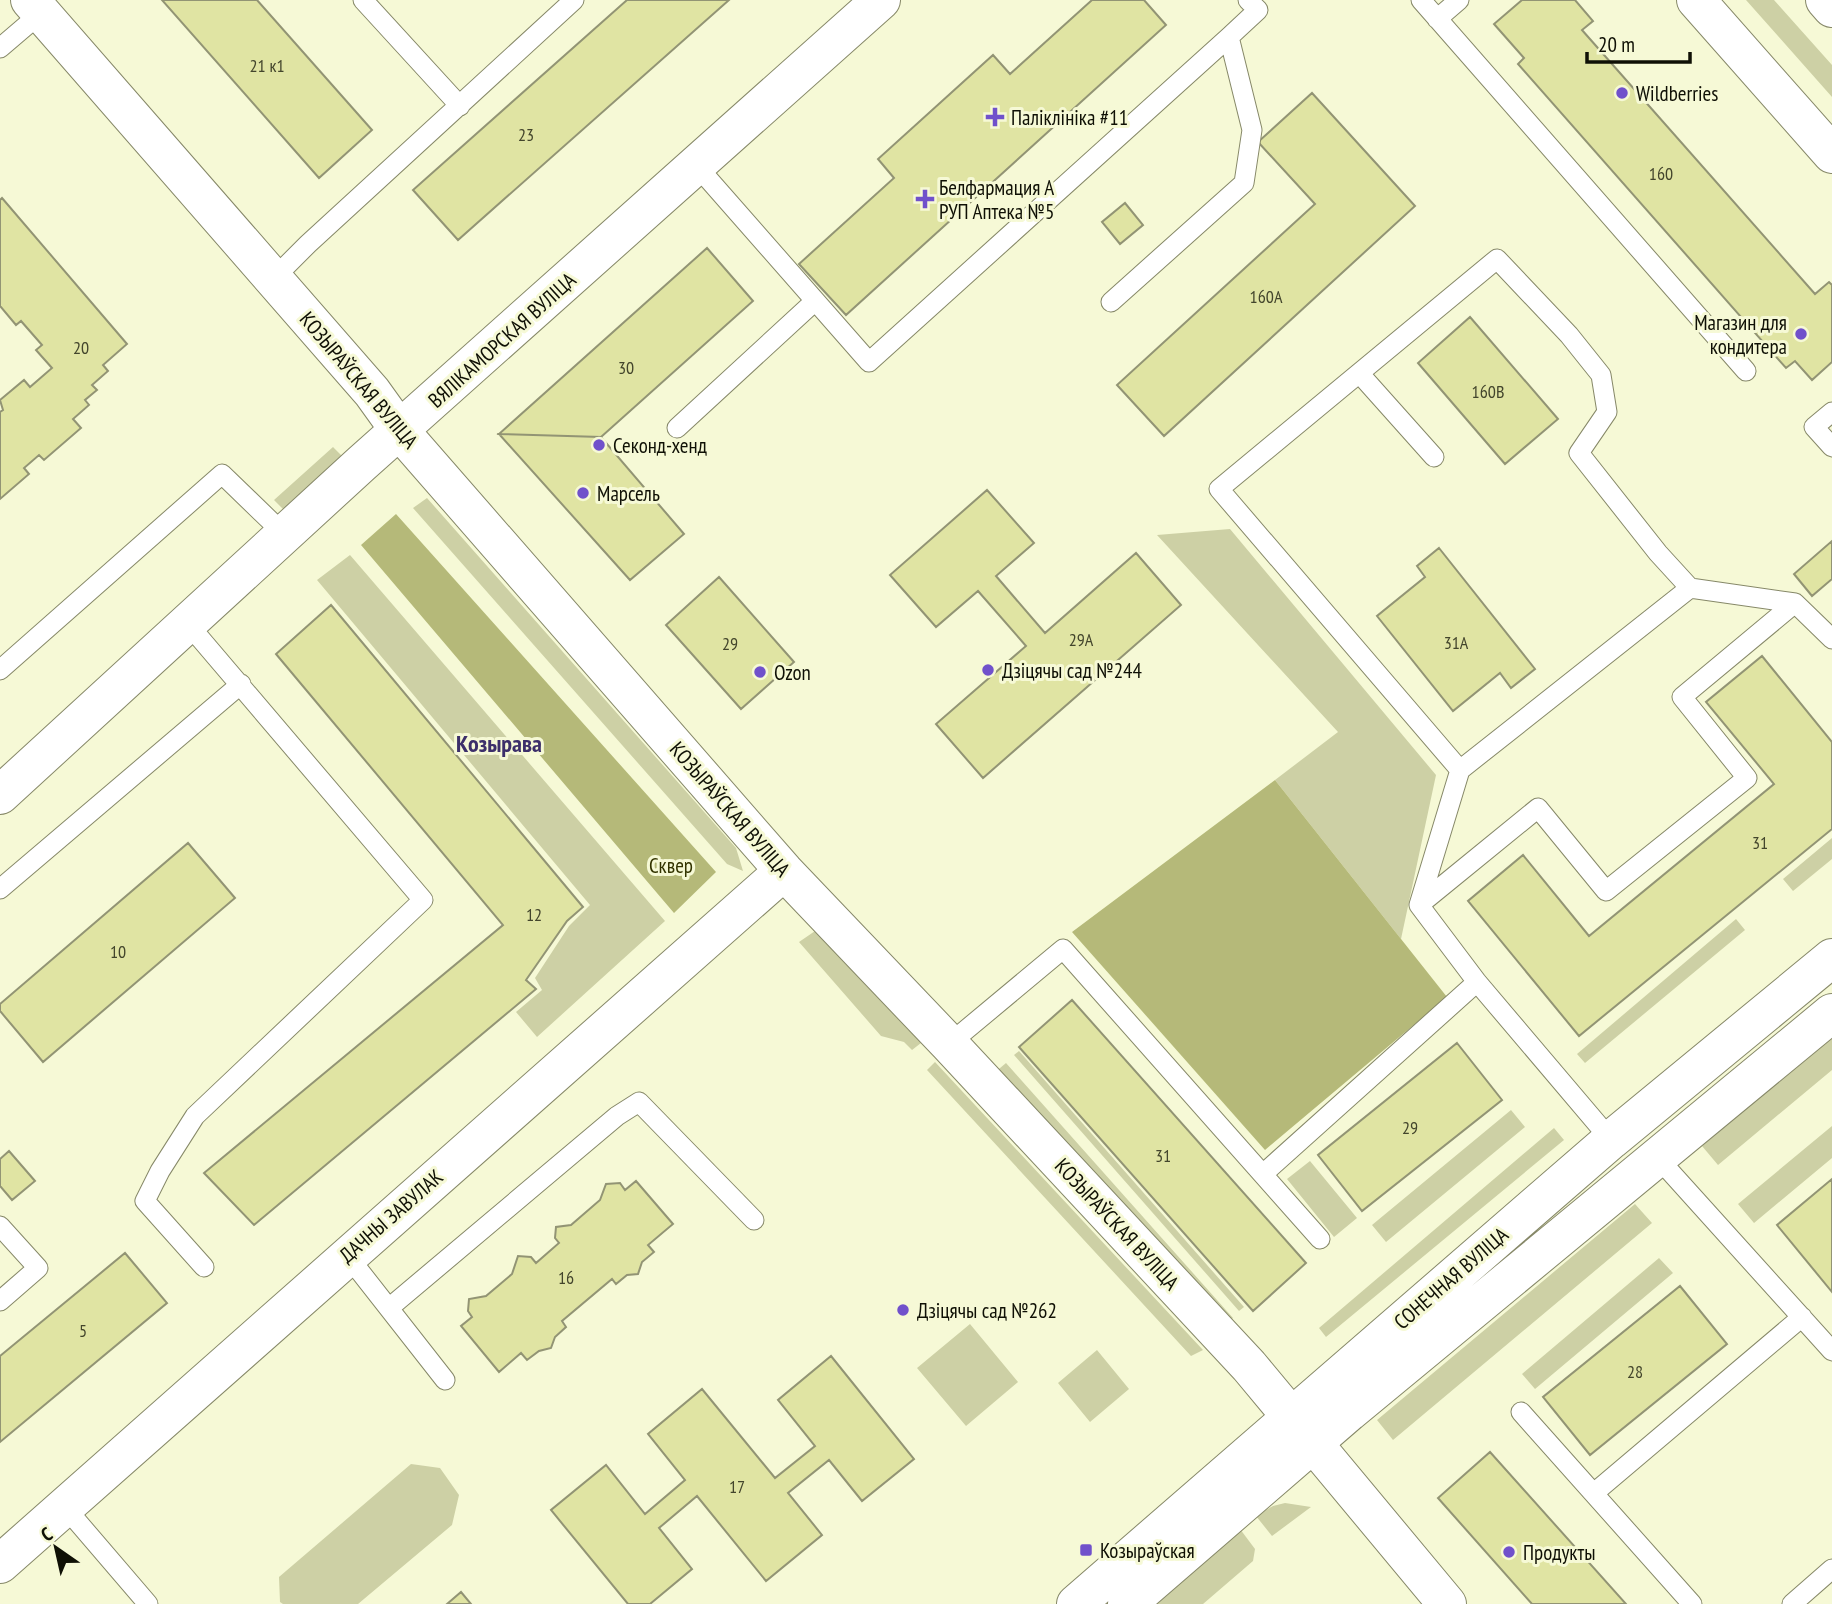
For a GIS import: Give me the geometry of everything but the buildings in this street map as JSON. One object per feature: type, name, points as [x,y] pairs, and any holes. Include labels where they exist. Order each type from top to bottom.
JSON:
[{"type":"street","name":"ВЯЛІКАМОРСКАЯ ВУЛІЦА","points":[[0,795],[400,431],[881,0]]},
{"type":"street","points":[[1696,0],[1832,154]]},
{"type":"street","points":[[1825,0],[1832,8]]},
{"type":"street","name":"КОЗЫРАЎСКАЯ ВУЛІЦА","points":[[36,7],[372,392],[400,431],[784,871],[1240,1356],[1447,1604]]},
{"type":"street","name":"ДАЧНЫ ЗАВУЛАК","points":[[0,1564],[784,871]]},
{"type":"street","name":"СОНЕЧНАЯ ВУЛІЦА","points":[[1127,1604],[1302,1430],[1611,1140],[1832,958]]},
{"type":"street","name":"СОНЕЧНАЯ ВУЛІЦА","points":[[1076,1604],[1657,1157],[1832,1013]]},
{"type":"lane","points":[[363,0],[460,106]]},
{"type":"lane","points":[[273,279],[574,0]]},
{"type":"lane","points":[[696,165],[869,362],[1258,10],[1248,0]]},
{"type":"lane","points":[[1420,0],[1746,371]]},
{"type":"lane","points":[[1437,19],[1460,0]]},
{"type":"lane","points":[[0,48],[36,7]]},
{"type":"lane","points":[[1111,302],[1244,183],[1252,130],[1229,37]]},
{"type":"lane","points":[[1460,770],[1219,489],[1497,259],[1569,335],[1601,375],[1607,412],[1579,453],[1658,553],[1690,588],[1795,603],[1832,639]]},
{"type":"lane","points":[[677,428],[815,301]]},
{"type":"lane","points":[[1359,373],[1434,457]]},
{"type":"lane","points":[[1832,412],[1814,427],[1832,447]]},
{"type":"lane","points":[[0,670],[222,474],[285,535]]},
{"type":"lane","points":[[1419,905],[1460,770],[1690,588]]},
{"type":"lane","points":[[1419,905],[1538,808],[1606,891],[1747,778],[1682,697],[1795,603]]},
{"type":"lane","points":[[188,624],[242,684],[423,901],[195,1116],[160,1171],[145,1200],[204,1266]]},
{"type":"lane","points":[[0,889],[242,684]]},
{"type":"lane","points":[[1419,905],[1477,982],[1611,1140]]},
{"type":"lane","points":[[949,1044],[1063,949],[1321,1239]]},
{"type":"lane","points":[[1263,1174],[1477,982]]},
{"type":"lane","points":[[389,1308],[617,1115],[639,1102],[754,1220]]},
{"type":"lane","points":[[1657,1157],[1832,1350]]},
{"type":"lane","points":[[0,1226],[38,1268],[0,1301]]},
{"type":"lane","points":[[347,1255],[445,1380]]},
{"type":"lane","points":[[1594,1493],[1802,1317]]},
{"type":"lane","points":[[1521,1412],[1692,1604]]},
{"type":"lane","points":[[64,1506],[148,1604]]},
{"type":"lane","points":[[1792,1604],[1832,1569]]},
{"type":"green space","points":[[1746,0],[1774,0],[1832,65],[1832,97]]},
{"type":"green space","points":[[333,447],[346,460],[286,512],[274,500]]},
{"type":"green space","points":[[427,498],[736,848],[743,871],[727,864],[413,508]]},
{"type":"green space","name":"Сквер","points":[[396,514],[716,872],[674,913],[361,545]]},
{"type":"green space","points":[[1230,529],[1436,775],[1401,939],[1275,780],[1338,732],[1157,535]]},
{"type":"green space","points":[[350,555],[665,921],[537,1037],[516,1012],[542,990],[535,978],[569,926],[590,905],[317,580]]},
{"type":"green space","points":[[1275,780],[1447,997],[1265,1150],[1072,932]]},
{"type":"green space","points":[[1832,838],[1832,859],[1793,891],[1783,879]]},
{"type":"green space","points":[[1736,919],[1745,930],[1585,1063],[1577,1054]]},
{"type":"green space","points":[[818,929],[921,1043],[912,1050],[904,1042],[881,1036],[799,942]]},
{"type":"green space","points":[[1832,1037],[1832,1070],[1718,1165],[1702,1146]]},
{"type":"green space","points":[[1019,1051],[1244,1307],[1239,1311],[1014,1055]]},
{"type":"green space","points":[[935,1062],[1203,1350],[1191,1356],[927,1070]]},
{"type":"green space","points":[[1006,1063],[1233,1318],[1220,1330],[993,1074]]},
{"type":"green space","points":[[1511,1110],[1525,1127],[1386,1242],[1372,1225]]},
{"type":"green space","points":[[1832,1126],[1832,1158],[1754,1223],[1738,1204]]},
{"type":"green space","points":[[1554,1128],[1564,1140],[1326,1337],[1319,1328]]},
{"type":"green space","points":[[1310,1161],[1357,1218],[1334,1237],[1287,1179]]},
{"type":"green space","points":[[1635,1204],[1652,1223],[1393,1440],[1377,1420]]},
{"type":"green space","points":[[1659,1258],[1673,1273],[1535,1389],[1522,1374]]},
{"type":"green space","points":[[970,1324],[1018,1382],[966,1426],[917,1368]]},
{"type":"green space","points":[[1097,1350],[1129,1389],[1090,1422],[1058,1383]]},
{"type":"green space","points":[[411,1464],[440,1468],[459,1495],[452,1525],[358,1604],[280,1602],[279,1577]]},
{"type":"green space","points":[[1285,1503],[1311,1507],[1272,1536],[1256,1516],[1273,1506]]},
{"type":"green space","points":[[1240,1529],[1255,1549],[1253,1561],[1203,1604],[1152,1604]]},
{"type":"place","name":"Wildberries","points":[[1622,93]]},
{"type":"place","name":"Паліклініка #11","points":[[995,117]]},
{"type":"place","name":"Белфармация А РУП Аптека №5","points":[[925,199]]},
{"type":"place","name":"Магазин для кондитера","points":[[1801,334]]},
{"type":"place","name":"Секонд-хенд","points":[[599,445]]},
{"type":"place","name":"Марсель","points":[[583,493]]},
{"type":"place","name":"Дзіцячы сад №244","points":[[988,670]]},
{"type":"place","name":"Ozon","points":[[760,672]]},
{"type":"place","name":"Дзіцячы сад №262","points":[[903,1310]]},
{"type":"place","name":"Козыраўская","points":[[1086,1550]]},
{"type":"place","name":"Продукты","points":[[1509,1552]]},
{"type":"district","name":"Козырава","points":[[499,743]]}]
